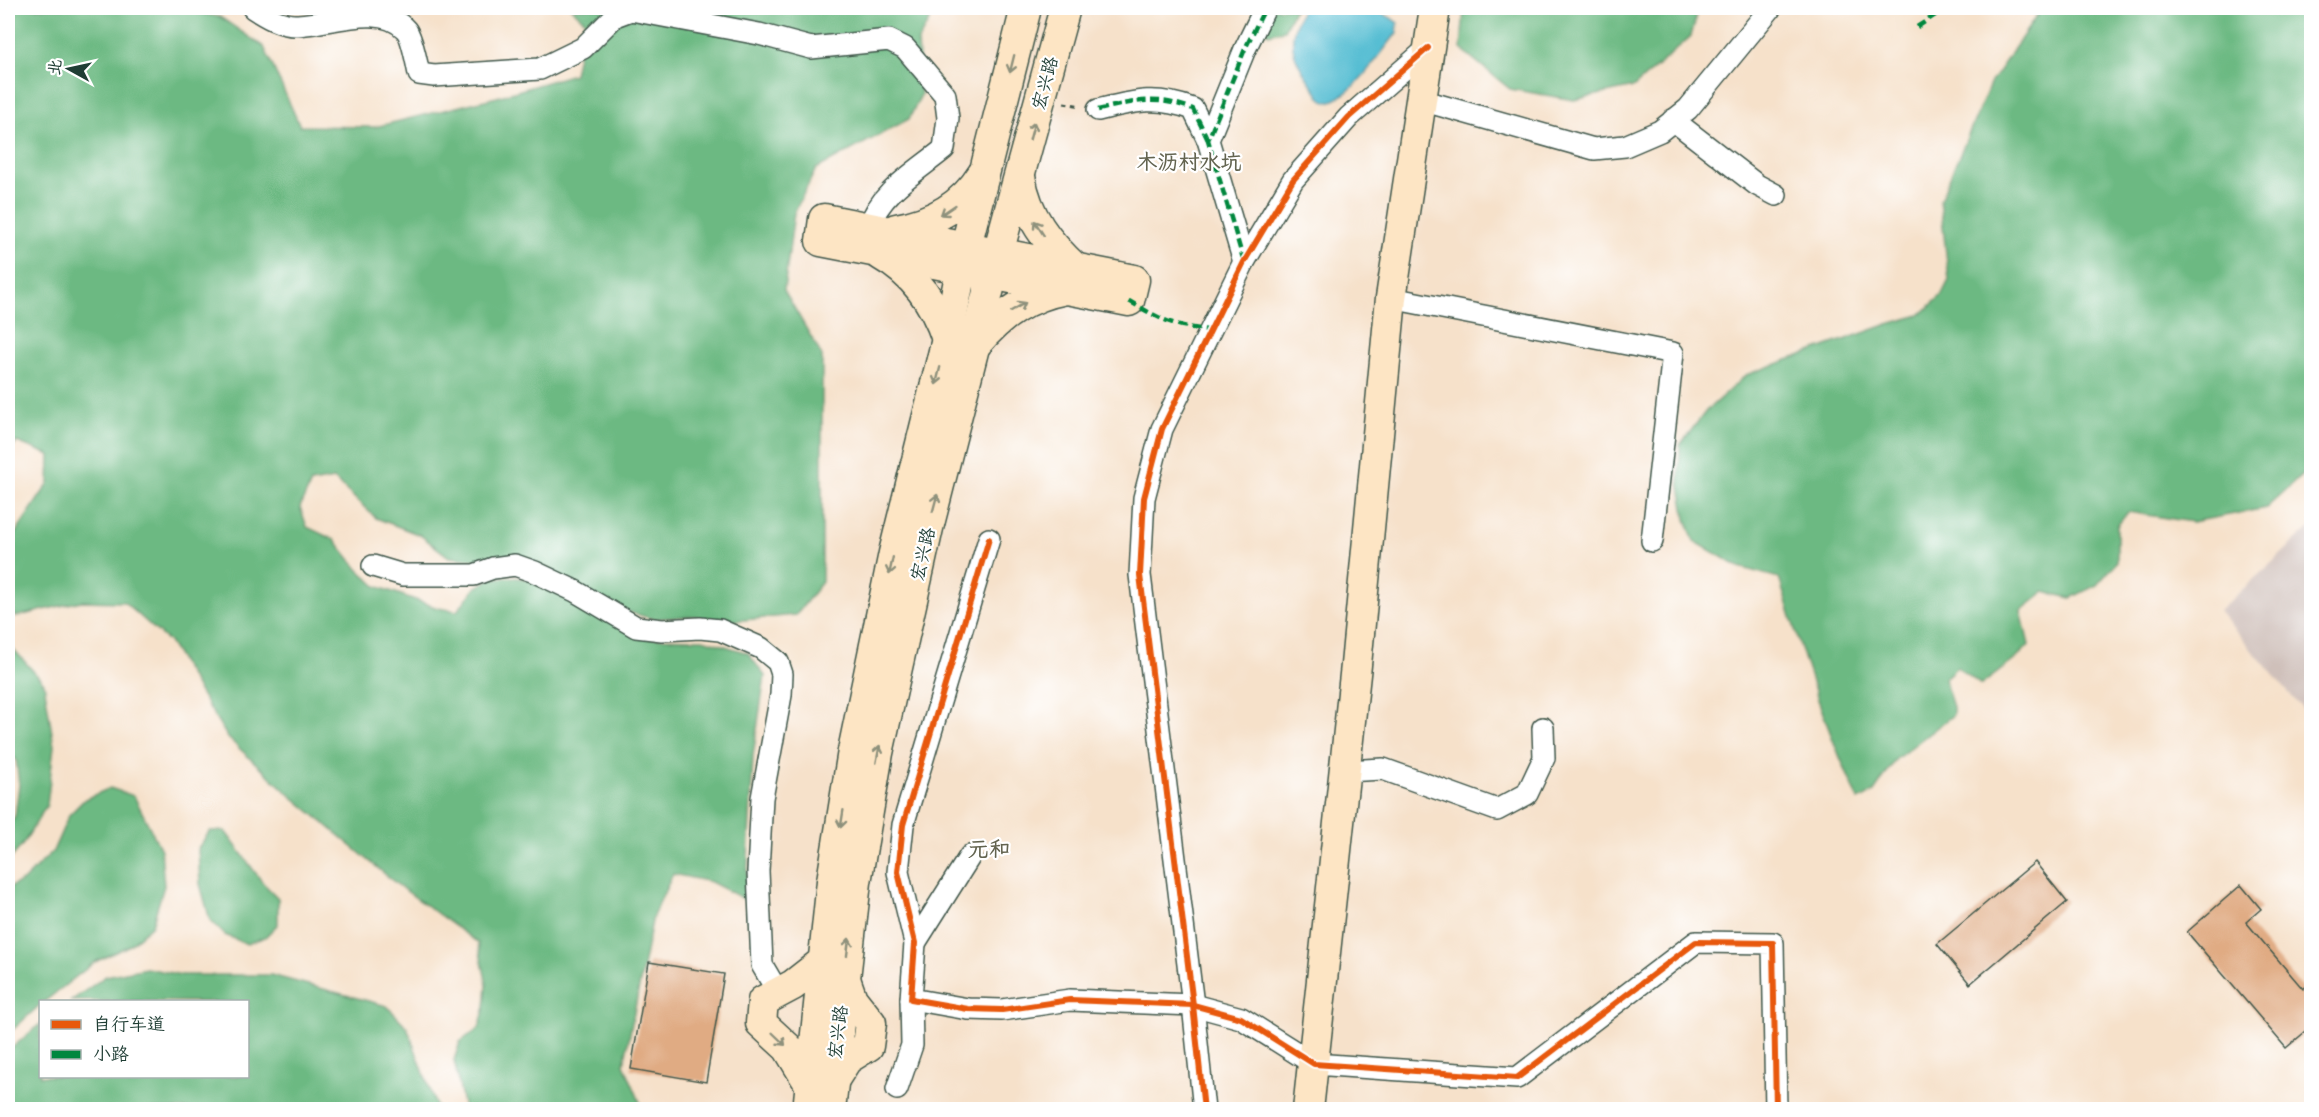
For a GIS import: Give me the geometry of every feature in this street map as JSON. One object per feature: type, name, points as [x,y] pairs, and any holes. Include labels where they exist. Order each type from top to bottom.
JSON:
[{"type":"street","points":[[253,8],[267,17],[294,25],[367,16],[393,20],[407,31],[420,74],[434,76],[540,69],[583,48],[615,16],[631,10],[759,34],[811,48],[889,40],[905,48],[945,95],[948,118],[944,150],[885,197],[874,212],[873,236],[895,264],[917,283],[935,309],[947,339]]},
{"type":"street","name":"宏兴路","points":[[835,969],[832,881],[853,751],[894,553],[1026,8]]},
{"type":"street","name":"宏兴路","points":[[820,1097],[835,969],[856,882],[878,753],[928,528],[1065,8]]},
{"type":"street","points":[[1208,140],[1245,49],[1265,8]]},
{"type":"street","points":[[1308,1110],[1345,771],[1391,298],[1435,8]]},
{"type":"street","points":[[1421,100],[1594,149],[1625,146],[1660,131],[1688,109],[1770,9]]},
{"type":"street","points":[[1204,1110],[1140,575],[1144,498],[1162,429],[1244,262],[1293,180],[1348,117],[1428,48]]},
{"type":"street","points":[[1098,110],[1143,99],[1176,103],[1193,109],[1208,140],[1244,262]]},
{"type":"street","points":[[1673,120],[1757,185],[1776,195]]},
{"type":"street","points":[[873,236],[938,217],[966,196],[987,168]]},
{"type":"street","points":[[1020,177],[1027,206],[1037,227],[1074,279]]},
{"type":"street","points":[[873,236],[1074,279]]},
{"type":"street","points":[[976,344],[1000,318],[1014,308],[1074,279]]},
{"type":"street","points":[[1391,298],[1673,353],[1652,541]]},
{"type":"street","points":[[897,1089],[912,1045],[911,999],[915,943],[898,872],[903,825],[989,539]]},
{"type":"street","points":[[373,566],[403,575],[474,575],[493,568],[515,565],[575,591],[636,627],[662,630],[700,628],[720,630],[761,648],[778,662],[782,674],[781,695],[762,798],[758,871],[762,965],[778,994]]},
{"type":"street","points":[[1345,771],[1383,769],[1497,810],[1527,794],[1544,758],[1543,728]]},
{"type":"street","points":[[915,943],[970,856]]},
{"type":"street","points":[[911,999],[968,1009],[1002,1010],[1070,1000],[1193,1005],[1241,1018],[1314,1064],[1517,1078],[1696,942],[1773,943],[1776,1110]]},
{"type":"street","points":[[820,1097],[788,1048],[761,1023],[763,1001],[793,985],[835,969]]},
{"type":"path","points":[[1041,97],[1098,110]]},
{"type":"shaded area","points":[[2311,527],[2311,719],[2219,611]]},
{"type":"green space","points":[[8,8],[175,8],[220,17],[264,47],[300,126],[375,127],[497,97],[574,74],[585,21],[571,8],[936,8],[918,41],[921,95],[909,119],[816,169],[794,213],[784,290],[822,356],[822,582],[796,615],[722,622],[695,616],[653,619],[622,610],[487,561],[449,557],[420,535],[376,518],[334,479],[311,483],[300,507],[307,527],[335,540],[358,569],[376,586],[438,608],[457,611],[475,588],[492,578],[512,577],[534,580],[649,638],[703,639],[748,653],[765,676],[753,756],[746,900],[711,882],[673,874],[653,916],[624,1064],[643,1109],[464,1109],[454,1060],[460,1042],[479,1028],[485,1007],[487,985],[478,943],[398,885],[289,794],[228,738],[169,642],[124,602],[81,601],[15,617],[8,606],[8,544],[49,483],[50,455],[17,442],[8,451]]},
{"type":"green space","points":[[1259,8],[1295,8],[1284,30],[1269,34],[1250,24]]},
{"type":"green space","points":[[1464,8],[1699,8],[1691,36],[1634,87],[1574,100],[1510,89],[1461,49]]},
{"type":"green space","points":[[2042,8],[2311,8],[2311,467],[2266,508],[2192,522],[2128,512],[2117,526],[2117,562],[2097,585],[2071,598],[2044,592],[2021,611],[2029,645],[2017,658],[1981,685],[1957,667],[1944,679],[1953,707],[1953,715],[1896,759],[1874,792],[1859,800],[1825,718],[1779,578],[1739,567],[1694,541],[1686,519],[1679,481],[1680,445],[1706,411],[1746,375],[1888,324],[1920,315],[1941,296],[1949,280],[1940,200],[1991,82]]},
{"type":"green space","points":[[8,643],[44,683],[54,746],[47,805],[23,844],[8,862],[8,826],[15,816],[19,785],[16,759],[8,755]]},
{"type":"green space","points":[[110,788],[134,796],[161,850],[164,886],[152,925],[130,945],[95,962],[46,1000],[39,1000],[39,1006],[8,1034],[8,888],[23,881],[53,851],[69,815],[85,799]]},
{"type":"green space","points":[[210,831],[225,831],[263,883],[278,898],[278,924],[265,937],[247,944],[225,935],[210,920],[200,884],[198,848]]},
{"type":"green space","points":[[146,968],[182,975],[271,975],[387,1006],[407,1027],[437,1109],[8,1109],[8,1051],[39,1025],[39,1078],[249,1078],[249,1000],[72,1000],[106,976]]},
{"type":"water","points":[[1303,8],[1365,8],[1387,16],[1398,23],[1397,33],[1355,84],[1336,99],[1326,102],[1305,75],[1295,55],[1293,34]]},
{"type":"building","points":[[2035,862],[2067,902],[1970,984],[1937,944]]},
{"type":"building","points":[[2241,885],[2261,909],[2246,922],[2303,989],[2312,982],[2312,1026],[2286,1048],[2187,932]]},
{"type":"building","points":[[649,962],[724,974],[706,1082],[631,1069]]},
{"type":"marked path","points":[[1244,262],[1208,140],[1245,49],[1265,8]]},
{"type":"marked path","points":[[1917,27],[1942,8]]},
{"type":"marked path","points":[[1098,110],[1145,101],[1180,105],[1193,109],[1208,140]]},
{"type":"marked path","points":[[1129,301],[1168,321],[1187,327],[1210,330]]},
{"type":"cycle path","points":[[1204,1110],[1140,575],[1144,498],[1162,429],[1244,262],[1293,180],[1349,117],[1428,48]]},
{"type":"cycle path","points":[[989,539],[903,825],[898,872],[915,943],[911,999],[968,1009],[1002,1010],[1070,1000],[1193,1005],[1241,1018],[1314,1064],[1517,1078],[1696,942],[1773,943],[1776,1110]]},
{"type":"district","name":"木沥村水坑","points":[[1189,162]]},
{"type":"district","name":"元和","points":[[989,849]]}]
